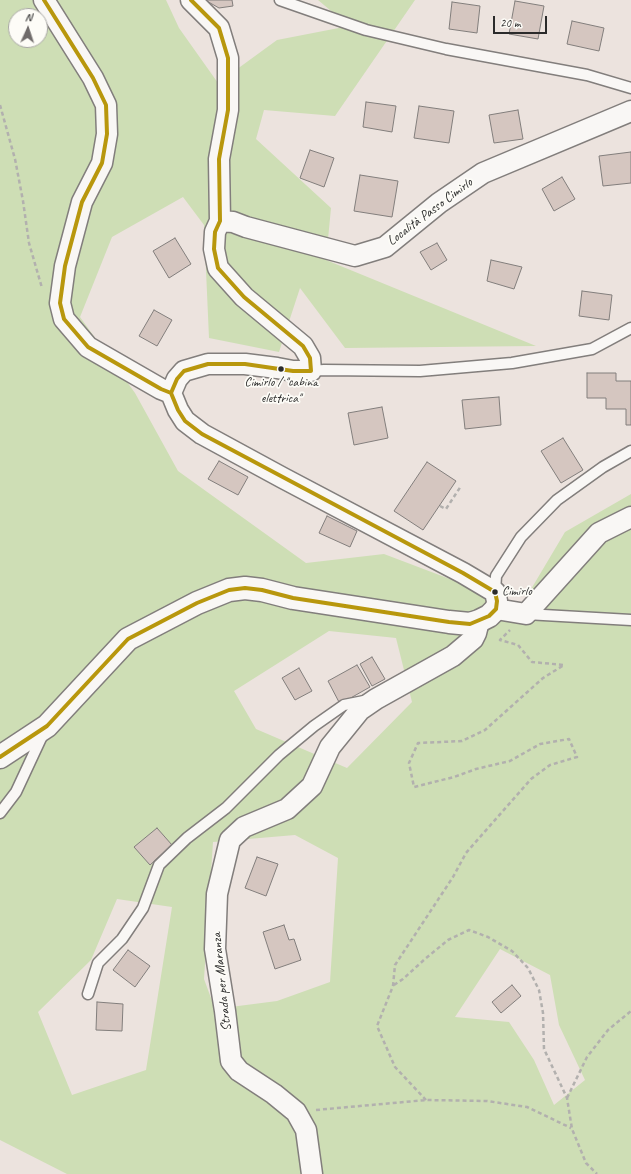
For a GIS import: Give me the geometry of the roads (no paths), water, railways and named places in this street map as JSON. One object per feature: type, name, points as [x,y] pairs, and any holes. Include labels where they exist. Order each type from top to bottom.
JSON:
[{"type":"street","points":[[44,0],[93,78],[106,105],[107,134],[102,163],[82,202],[64,266],[60,303],[64,319],[88,347],[161,389],[171,393]]},
{"type":"street","points":[[191,0],[219,28],[228,58],[228,110],[219,159],[220,221],[215,232],[214,250],[218,268],[244,297],[303,346],[310,358],[312,372],[293,371],[245,364],[208,364],[184,371],[177,379],[171,393],[178,410],[185,421],[202,434],[463,573],[490,608],[526,614],[599,533],[631,518]]},
{"type":"street","name":"Località Passo Cimirlo","points":[[220,221],[233,222],[246,227],[355,256],[385,247],[439,203],[483,173],[631,111]]},
{"type":"street","points":[[0,757],[47,726],[128,639],[197,603],[229,590],[245,588],[262,590],[293,598],[470,624],[490,608]]},
{"type":"street","name":"Strada per Maranza","points":[[312,1174],[306,1130],[296,1112],[274,1094],[239,1071],[231,1061],[226,1011],[216,949],[217,894],[230,840],[244,827],[287,810],[312,786],[330,747],[360,710],[376,699],[453,656],[473,639],[490,608]]},
{"type":"lane","points":[[280,0],[366,30],[446,48],[588,75],[631,88]]},
{"type":"lane","points":[[312,372],[324,370],[420,371],[512,363],[592,349],[631,328]]},
{"type":"lane","points":[[490,608],[496,576],[521,538],[557,500],[603,467],[631,451]]},
{"type":"lane","points":[[526,614],[631,620]]},
{"type":"lane","name":"Strada per Maranza","points":[[88,994],[98,963],[122,939],[143,908],[159,866],[187,838],[226,808],[279,755],[314,726],[344,705],[376,699]]},
{"type":"lane","points":[[0,813],[16,792],[47,726]]},
{"type":"place","name":"Cimirlo / \"cabina elettrica\"","points":[[281,369]]},
{"type":"place","name":"Cimirlo","points":[[495,592]]}]
